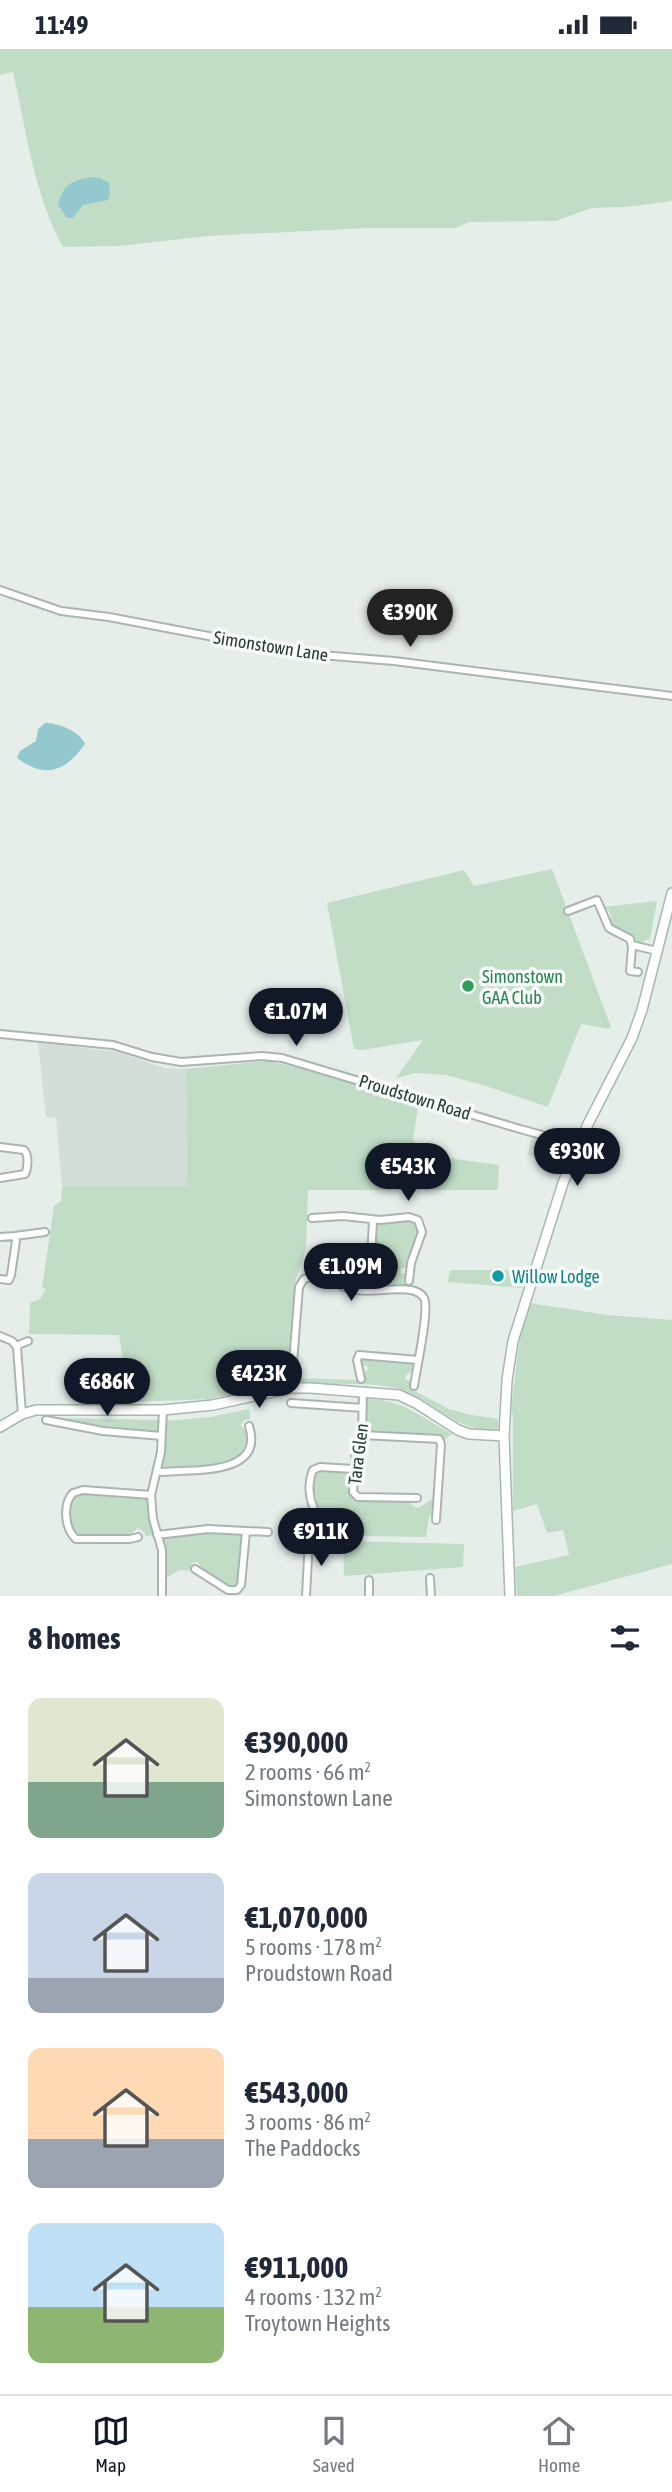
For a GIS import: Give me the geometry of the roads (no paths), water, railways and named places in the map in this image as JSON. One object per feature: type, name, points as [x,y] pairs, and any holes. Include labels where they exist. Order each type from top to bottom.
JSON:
[{"type":"main road","points":[[510,1596],[504,1436],[507,1380],[513,1341],[553,1211],[579,1145],[632,1038],[642,1010],[672,893]]},
{"type":"main road","points":[[0,1426],[22,1414],[47,1410],[163,1411],[213,1405],[291,1388],[363,1391],[402,1396],[443,1423],[469,1434],[504,1436]]},
{"type":"street","name":"Simonstown Lane","points":[[0,590],[61,611],[109,617],[297,653],[394,661],[672,696]]},
{"type":"street","points":[[568,911],[597,900],[606,925],[630,939],[630,971],[638,972]]},
{"type":"street","points":[[632,945],[657,951]]},
{"type":"street","name":"Proudstown Road","points":[[0,1034],[113,1045],[181,1062],[262,1056],[282,1058],[579,1145]]},
{"type":"street","points":[[0,1147],[24,1150],[27,1169],[21,1176],[0,1178]]},
{"type":"street","points":[[322,1209],[322,1217]]},
{"type":"street","points":[[312,1218],[353,1217],[373,1220],[409,1217],[421,1224],[422,1232],[413,1254],[409,1281]]},
{"type":"street","points":[[360,1290],[371,1259],[373,1220]]},
{"type":"street","points":[[0,1237],[45,1232]]},
{"type":"street","points":[[0,1279],[9,1280],[11,1275],[15,1236]]},
{"type":"street","points":[[400,1272],[410,1272]]},
{"type":"street","points":[[291,1388],[300,1283],[309,1277],[333,1280],[347,1288],[403,1289],[422,1295],[426,1312],[414,1382],[405,1377]]},
{"type":"street","points":[[0,1336],[16,1346],[22,1414]]},
{"type":"street","points":[[16,1346],[27,1341]]},
{"type":"street","points":[[361,1379],[357,1357],[363,1354],[418,1360]]},
{"type":"street","points":[[359,1371],[367,1368]]},
{"type":"street","name":"Tara Glen","points":[[363,1391],[362,1436],[357,1444],[352,1487],[355,1495],[417,1499]]},
{"type":"street","points":[[296,1413],[294,1403],[363,1408]]},
{"type":"street","points":[[163,1411],[162,1436],[151,1495],[153,1519],[162,1550],[163,1596]]},
{"type":"street","points":[[46,1420],[103,1431],[162,1436]]},
{"type":"street","points":[[157,1471],[224,1467],[239,1463],[249,1450],[249,1426]]},
{"type":"street","points":[[362,1436],[439,1439],[441,1444],[436,1520]]},
{"type":"street","points":[[317,1514],[310,1498],[310,1476],[313,1470],[320,1467],[354,1469]]},
{"type":"street","points":[[138,1537],[76,1539],[68,1527],[67,1502],[73,1493],[83,1490],[151,1495]]},
{"type":"street","points":[[157,1535],[208,1529],[265,1532],[261,1540]]},
{"type":"street","points":[[195,1569],[228,1590],[237,1590],[241,1585],[246,1531]]},
{"type":"street","points":[[306,1596],[309,1539]]},
{"type":"street","points":[[430,1578],[431,1596]]},
{"type":"street","points":[[369,1580],[369,1596]]},
{"type":"water","points":[[90,177],[109,183],[108,200],[83,205],[73,218],[67,218],[58,205],[62,193],[73,182]]},
{"type":"water","points":[[45,723],[68,729],[78,735],[85,744],[70,761],[46,770],[27,765],[17,758],[20,751],[36,741],[38,729]]},
{"type":"place","name":"Simonstown GAA Club","points":[[468,986]]},
{"type":"place","name":"Willow Lodge","points":[[498,1276]]}]
